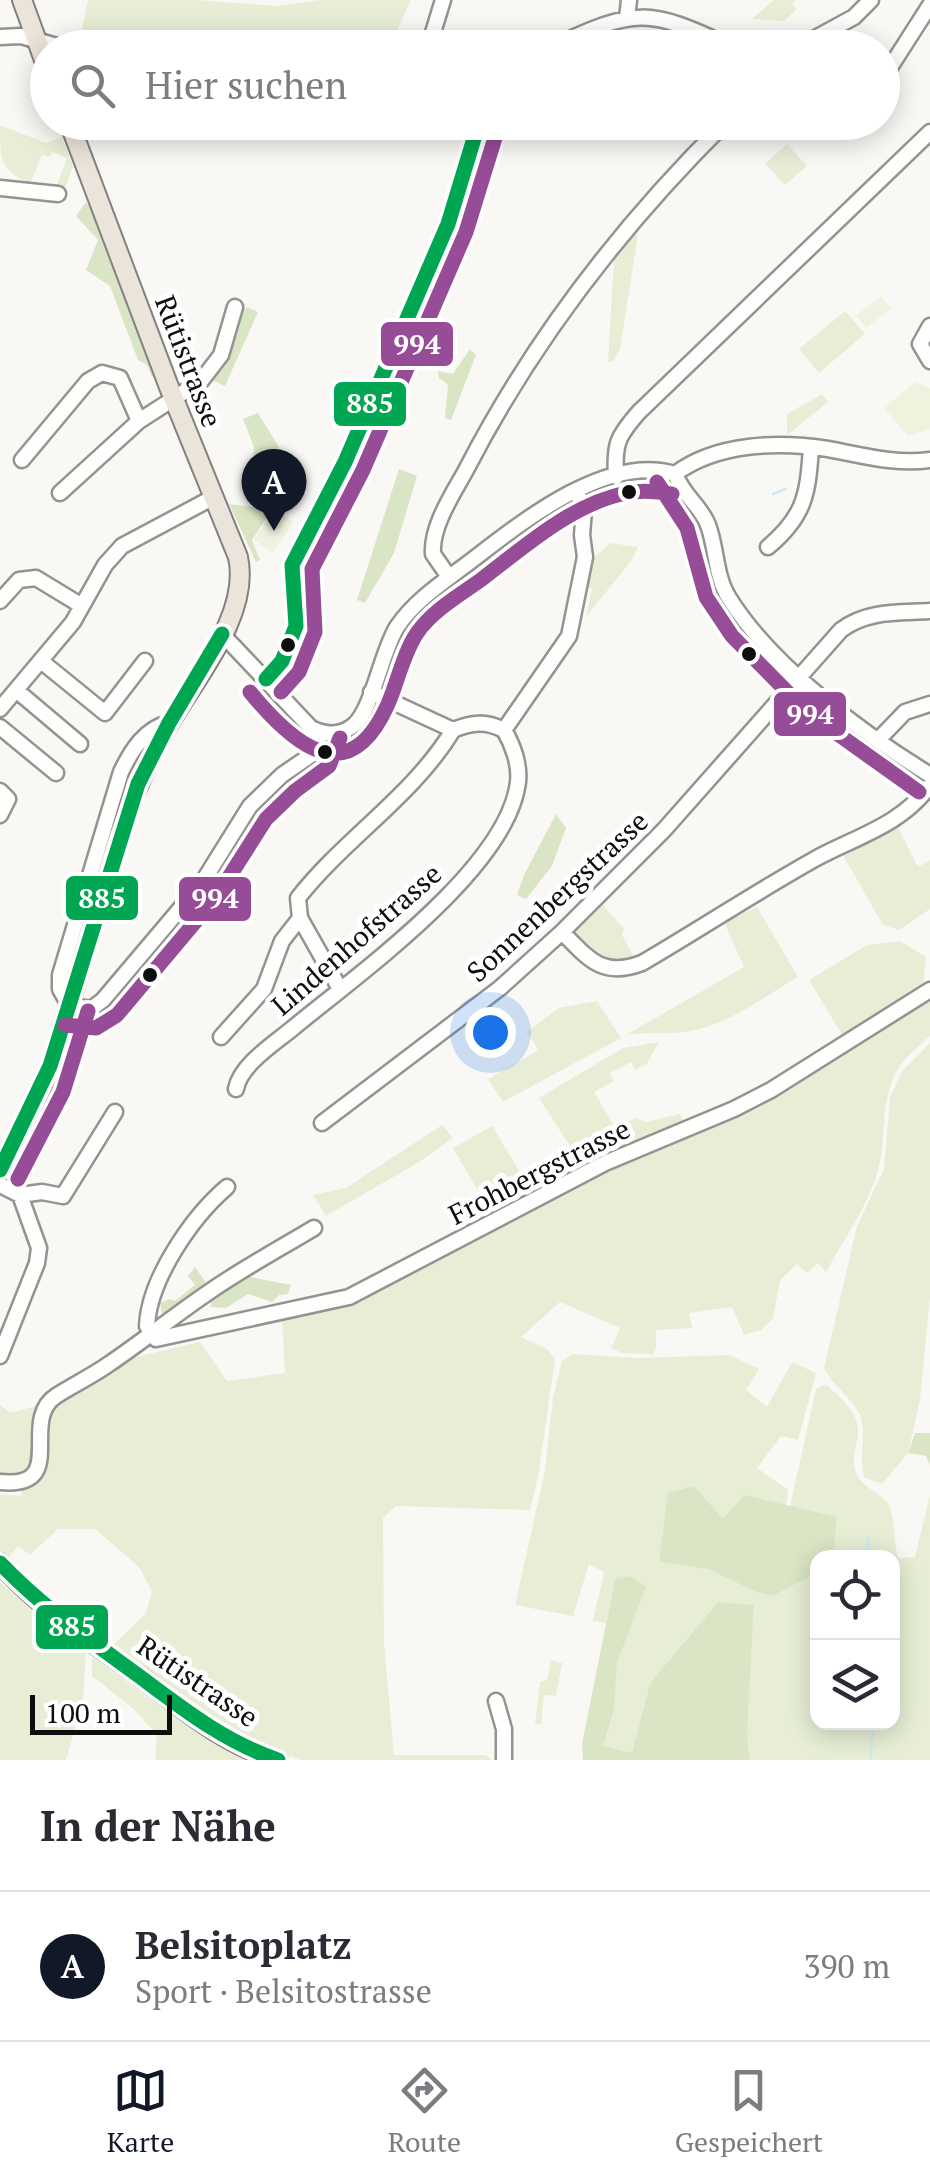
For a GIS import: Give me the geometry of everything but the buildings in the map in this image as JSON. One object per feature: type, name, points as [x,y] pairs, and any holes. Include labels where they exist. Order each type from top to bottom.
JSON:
[{"type":"main road","points":[[22,0],[32,30]]},
{"type":"main road","name":"Rütistrasse","points":[[0,1170],[44,1084],[132,800],[169,722],[200,677],[222,634],[238,599],[241,569],[76,140]]},
{"type":"main road","name":"Rütistrasse","points":[[0,1564],[94,1644],[205,1726],[278,1760]]},
{"type":"street","points":[[432,30],[443,0]]},
{"type":"street","points":[[627,18],[629,0]]},
{"type":"street","points":[[829,30],[854,16],[871,0]]},
{"type":"street","points":[[900,52],[930,6]]},
{"type":"street","points":[[588,30],[627,18],[668,20],[691,30]]},
{"type":"street","points":[[0,37],[30,40]]},
{"type":"street","points":[[616,477],[615,450],[620,434],[639,412],[930,132]]},
{"type":"street","points":[[266,678],[282,662],[296,626],[292,565],[344,462],[448,224],[475,140]]},
{"type":"street","points":[[449,578],[433,554],[435,538],[455,490],[518,376],[610,251],[709,140]]},
{"type":"street","points":[[0,188],[58,194]]},
{"type":"street","points":[[60,493],[139,421],[196,385],[219,359],[235,307]]},
{"type":"street","points":[[930,326],[920,344],[930,361]]},
{"type":"street","points":[[22,460],[89,380],[102,372],[117,375],[139,421]]},
{"type":"street","points":[[222,634],[303,721],[321,732],[338,733],[355,724],[386,648],[410,610],[532,515],[576,490],[653,468],[675,474],[706,456],[768,446],[811,447],[888,460],[930,460]]},
{"type":"street","points":[[768,548],[802,510],[811,447]]},
{"type":"street","points":[[675,474],[686,497],[708,525],[715,564],[727,596],[798,676],[878,740],[930,775]]},
{"type":"street","points":[[340,989],[300,918],[296,902],[308,885],[432,760],[453,730],[485,722],[504,730],[569,636],[585,558],[584,510],[576,490]]},
{"type":"street","points":[[0,710],[82,606],[105,565],[122,546],[212,498]]},
{"type":"street","points":[[0,601],[18,580],[36,578],[82,606]]},
{"type":"street","name":"Sonnenbergstrasse","points":[[322,1123],[500,988],[562,932],[650,844],[850,623],[879,614],[930,611]]},
{"type":"street","points":[[41,661],[105,713],[145,660]]},
{"type":"street","points":[[16,690],[80,744]]},
{"type":"street","points":[[371,692],[453,730]]},
{"type":"street","points":[[878,740],[901,714],[930,704]]},
{"type":"street","points":[[0,727],[56,773]]},
{"type":"street","name":"Lindenhofstrasse","points":[[236,1088],[239,1077],[268,1048],[428,915],[456,886],[498,830],[514,797],[518,778],[504,730]]},
{"type":"street","points":[[69,1005],[95,1007],[202,883],[250,806],[282,775],[314,753],[321,732]]},
{"type":"street","points":[[562,932],[606,968],[617,970],[642,963],[818,857],[889,822],[918,800],[930,785]]},
{"type":"street","points":[[0,791],[8,799],[0,815]]},
{"type":"street","points":[[220,1037],[264,989],[282,941],[300,918]]},
{"type":"street","name":"Frohbergstrasse","points":[[151,1333],[156,1339],[349,1296],[605,1163],[746,1103],[930,990]]},
{"type":"street","points":[[0,1185],[20,1195],[42,1192],[63,1196],[115,1112]]},
{"type":"street","points":[[151,1333],[148,1316],[157,1283],[200,1215],[228,1187]]},
{"type":"street","points":[[0,1356],[38,1262],[39,1248],[20,1195]]},
{"type":"street","points":[[0,1482],[19,1483],[31,1479],[37,1471],[42,1414],[47,1402],[112,1362],[226,1281],[314,1228]]},
{"type":"street","points":[[496,1700],[504,1729],[504,1760]]},
{"type":"green space","points":[[88,0],[198,0],[277,6],[319,0],[411,0],[399,30],[82,30]]},
{"type":"green space","points":[[774,0],[796,0],[792,4],[797,9],[784,21],[752,19]]},
{"type":"green space","points":[[0,125],[30,140],[63,140],[73,166],[65,188],[56,187],[67,158],[52,152],[50,157],[42,155],[30,184],[7,168],[2,156]]},
{"type":"green space","points":[[787,144],[807,166],[785,185],[765,164]]},
{"type":"green space","points":[[86,202],[157,376],[152,377],[147,365],[138,360],[110,286],[86,270],[98,240],[76,216]]},
{"type":"green space","points":[[634,234],[638,235],[620,349],[608,362],[614,260]]},
{"type":"green space","points":[[881,296],[891,309],[866,328],[856,315]]},
{"type":"green space","points":[[247,307],[258,312],[225,386],[210,379],[235,322]]},
{"type":"green space","points":[[845,311],[865,334],[819,373],[799,349]]},
{"type":"green space","points":[[470,349],[476,355],[451,420],[445,418],[448,385],[439,378],[438,371],[453,374]]},
{"type":"green space","points":[[915,382],[930,388],[930,429],[908,436],[884,408]]},
{"type":"green space","points":[[822,394],[828,402],[787,435],[787,414]]},
{"type":"green space","points":[[258,413],[279,447],[259,486],[271,511],[252,540],[260,560],[256,562],[229,504],[252,507],[257,499],[251,489],[254,447],[243,419]]},
{"type":"green space","points":[[399,469],[417,476],[394,553],[365,603],[357,600]]},
{"type":"green space","points":[[275,509],[294,522],[272,553],[254,540]]},
{"type":"green space","points":[[611,543],[638,547],[586,617],[592,589],[583,587],[589,562]]},
{"type":"green space","points":[[556,814],[566,828],[552,866],[526,899],[517,895],[524,875]]},
{"type":"green space","points":[[896,823],[918,867],[930,860],[930,909],[899,930],[883,925],[843,855]]},
{"type":"green space","points":[[602,904],[624,929],[622,935],[635,959],[602,956],[574,936],[574,929]]},
{"type":"green space","points":[[757,907],[798,977],[746,1009],[704,1028],[626,1035],[744,967],[724,922]]},
{"type":"green space","points":[[900,941],[926,957],[923,988],[844,1038],[809,980],[867,945]]},
{"type":"green space","points":[[930,994],[930,1036],[905,1059],[894,1077],[874,1183],[826,1272],[818,1263],[807,1273],[797,1264],[780,1280],[773,1319],[761,1330],[744,1335],[732,1307],[689,1313],[692,1328],[656,1330],[653,1354],[621,1353],[611,1348],[620,1328],[560,1302],[521,1337],[547,1349],[555,1359],[530,1510],[396,1506],[383,1518],[384,1643],[394,1755],[486,1755],[491,1760],[300,1760],[225,1731],[111,1647],[146,1613],[152,1591],[139,1567],[95,1529],[58,1529],[30,1555],[18,1546],[2,1566],[0,1563],[0,1494],[22,1496],[19,1483],[0,1473],[0,1405],[10,1413],[47,1403],[123,1360],[200,1342],[227,1381],[285,1373],[282,1318],[348,1301],[651,1148],[747,1110]]},
{"type":"green space","points":[[597,1001],[621,1038],[503,1102],[488,1079],[539,1050],[526,1032],[559,1008]]},
{"type":"green space","points":[[659,1042],[647,1064],[635,1070],[631,1062],[610,1073],[614,1081],[594,1092],[615,1128],[635,1118],[646,1122],[680,1114],[683,1121],[583,1166],[539,1098],[623,1048]]},
{"type":"green space","points":[[930,1043],[930,1296],[920,1400],[908,1453],[882,1484],[864,1477],[859,1413],[824,1368],[857,1226],[884,1169],[890,1098],[903,1070]]},
{"type":"green space","points":[[442,1125],[453,1138],[326,1216],[313,1195],[346,1188]]},
{"type":"green space","points":[[492,1126],[533,1193],[492,1215],[453,1148]]},
{"type":"green space","points":[[195,1267],[210,1288],[162,1314],[160,1303],[175,1301],[195,1285],[188,1276]]},
{"type":"green space","points":[[250,1277],[291,1285],[288,1294],[279,1295],[272,1302],[248,1294],[226,1308],[211,1307],[211,1299]]},
{"type":"green space","points":[[572,1354],[638,1358],[729,1355],[759,1369],[746,1390],[767,1407],[792,1362],[816,1373],[798,1440],[781,1436],[757,1468],[788,1490],[786,1506],[744,1495],[723,1520],[659,1562],[708,1569],[773,1596],[810,1577],[810,1730],[900,1730],[900,1558],[915,1557],[930,1495],[930,1760],[750,1760],[747,1735],[754,1605],[718,1602],[650,1683],[632,1754],[603,1746],[614,1710],[617,1663],[646,1587],[615,1579],[606,1623],[593,1621],[604,1572],[589,1564],[573,1616],[515,1605],[545,1471],[553,1397],[562,1361]]},
{"type":"green space","points":[[826,1384],[856,1419],[856,1472],[861,1481],[884,1499],[893,1518],[897,1550],[834,1550],[836,1517],[790,1507],[816,1389]]},
{"type":"green space","points":[[915,1433],[930,1433],[930,1465],[926,1456],[908,1453]]},
{"type":"green space","points":[[694,1486],[723,1519],[744,1495],[837,1517],[834,1550],[810,1550],[810,1577],[773,1596],[708,1569],[659,1562],[668,1493]]},
{"type":"green space","points":[[631,1576],[646,1587],[617,1663],[614,1710],[603,1746],[632,1753],[650,1683],[718,1602],[754,1605],[747,1735],[750,1760],[583,1760],[582,1744],[615,1579]]},
{"type":"green space","points":[[0,1582],[86,1651],[83,1700],[66,1760],[0,1760]]},
{"type":"green space","points":[[92,1657],[190,1728],[255,1760],[155,1760],[157,1735],[135,1710],[92,1676]]},
{"type":"green space","points":[[551,1660],[562,1663],[556,1696],[544,1695],[541,1725],[535,1724],[540,1682],[547,1680]]},
{"type":"waterway","points":[[773,494],[786,489]]},
{"type":"waterway","points":[[867,1550],[868,1537]]},
{"type":"waterway","points":[[870,1760],[873,1730]]},
{"type":"transit line","name":"885","points":[[266,679],[282,661],[296,626],[292,565],[345,462],[448,224],[474,140]]},
{"type":"transit line","name":"994","points":[[281,692],[299,672],[315,632],[312,569],[363,470],[466,232],[494,140]]},
{"type":"transit line","name":"994","points":[[657,482],[687,528],[706,597],[732,636],[807,712],[919,792]]},
{"type":"transit line","name":"994","points":[[250,692],[302,742],[320,751],[338,753],[355,747],[372,731],[388,704],[417,633],[439,610],[550,528],[587,506],[632,492],[672,494]]},
{"type":"transit line","name":"885","points":[[0,1170],[50,1066],[138,784],[222,634]]},
{"type":"transit line","name":"994","points":[[65,1025],[96,1028],[117,1015],[217,896],[266,819],[329,766],[340,738]]},
{"type":"transit line","name":"994","points":[[18,1179],[63,1092],[88,1011]]},
{"type":"transit line","name":"885","points":[[0,1563],[67,1622],[188,1712],[240,1744],[278,1760]]},
{"type":"place","name":"Belsitoplatz","points":[[274,531]]}]
